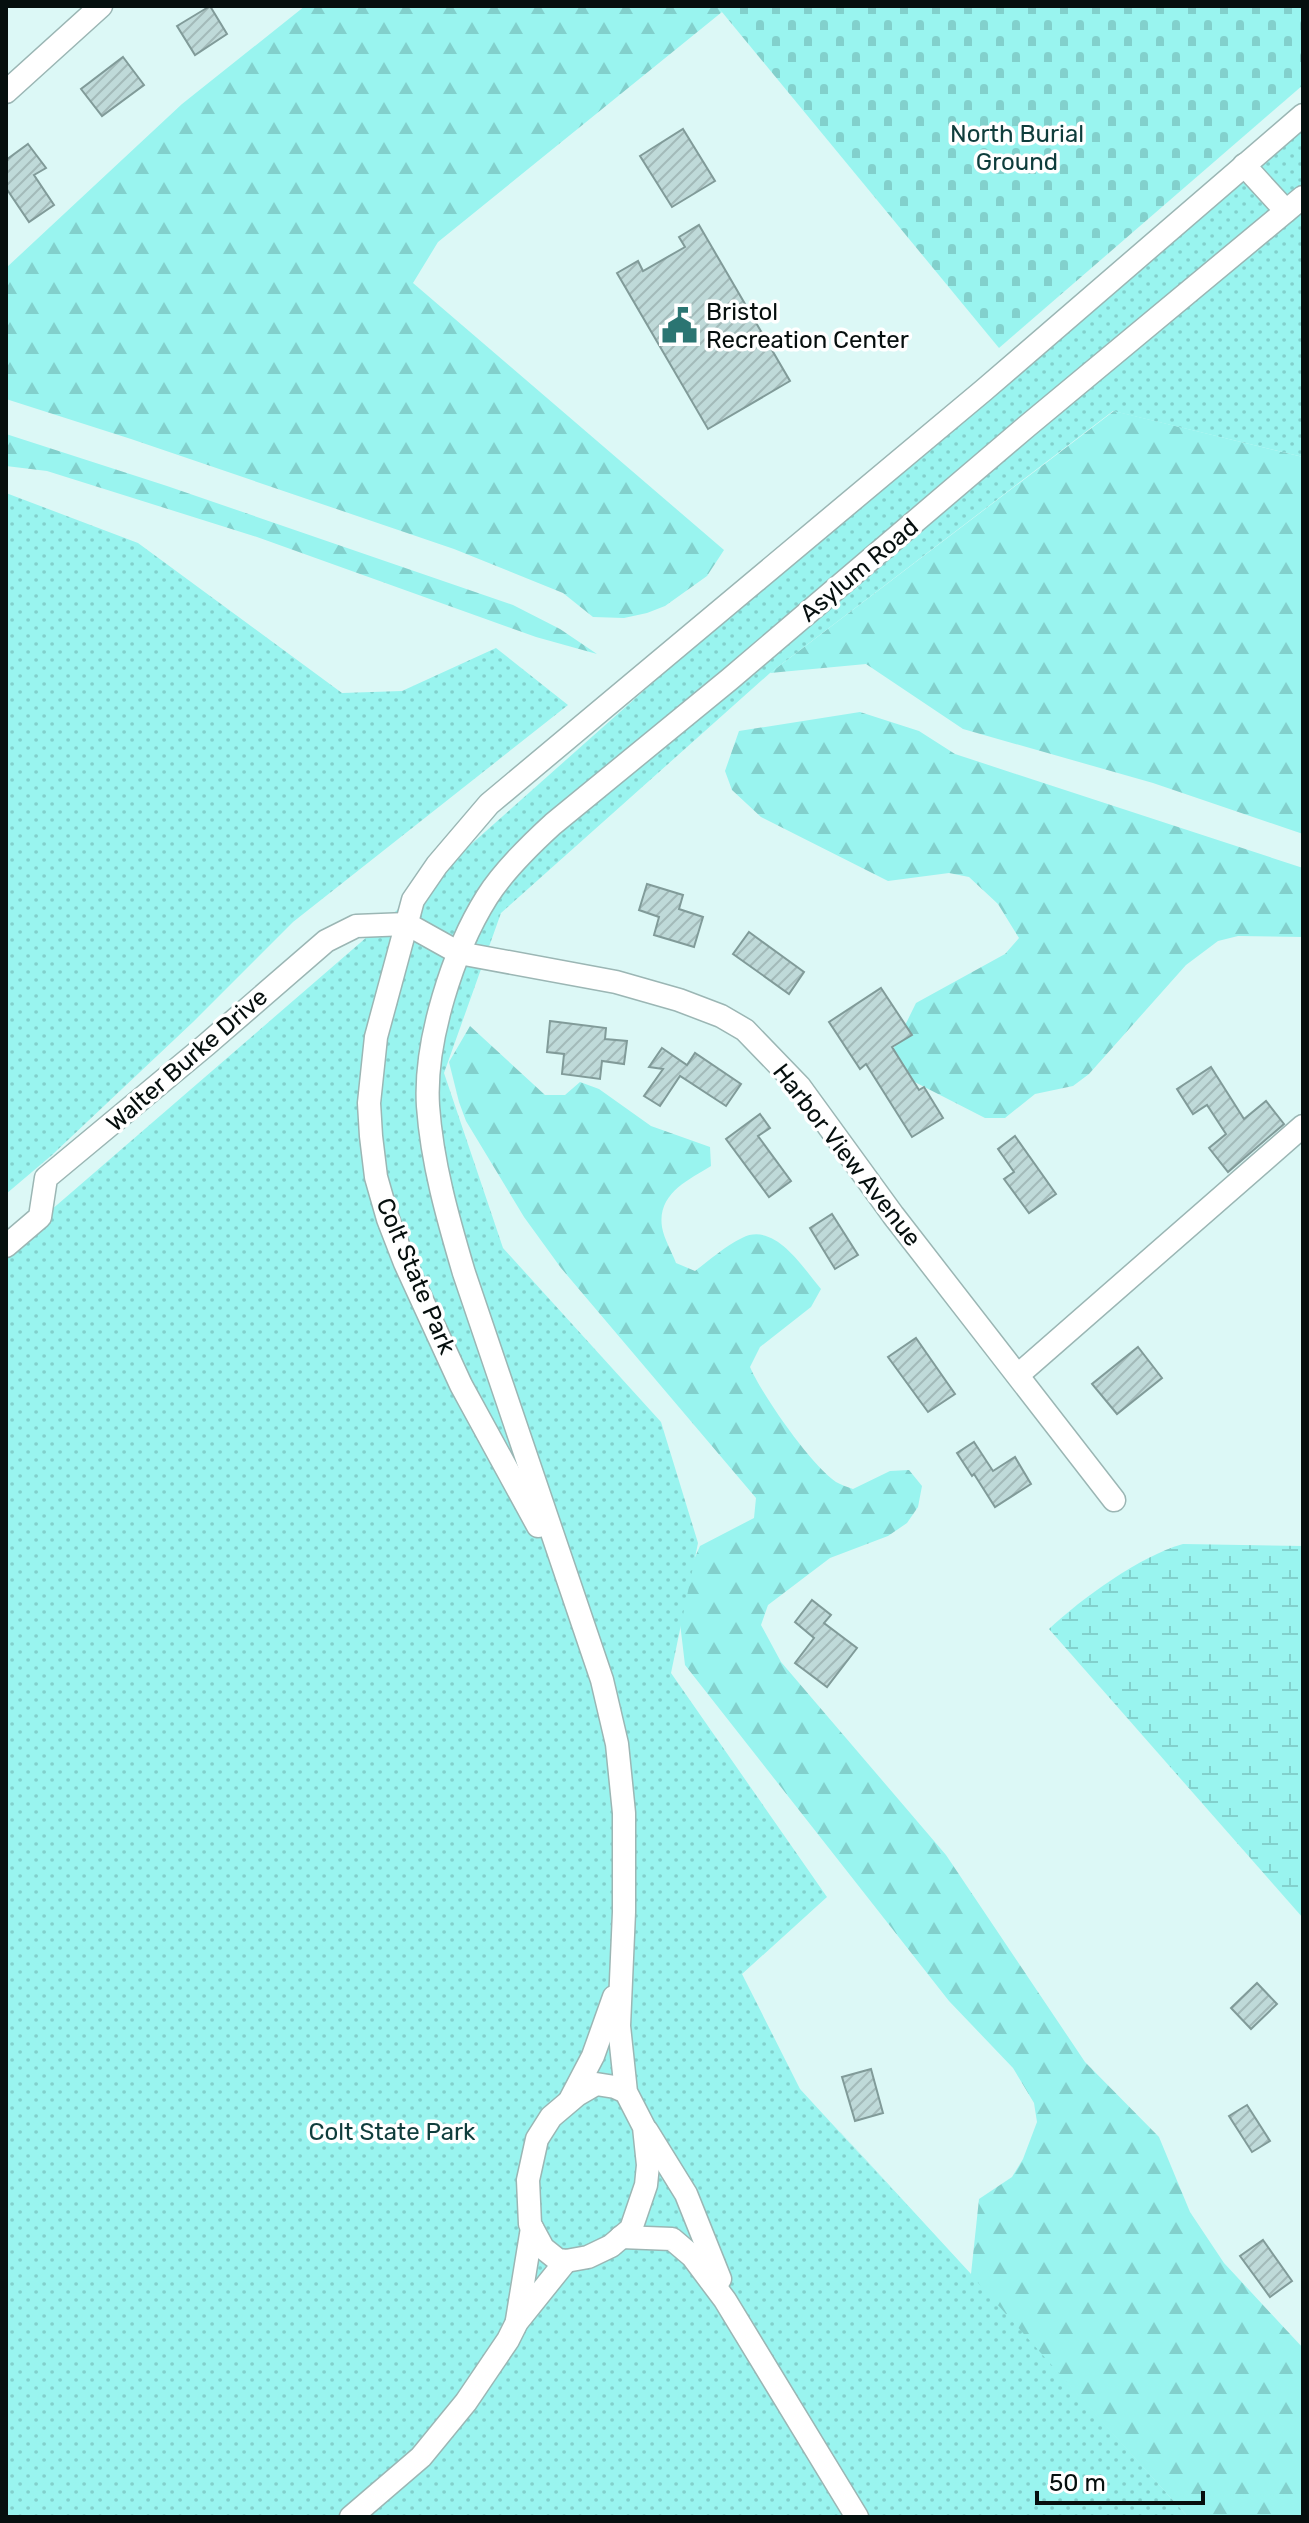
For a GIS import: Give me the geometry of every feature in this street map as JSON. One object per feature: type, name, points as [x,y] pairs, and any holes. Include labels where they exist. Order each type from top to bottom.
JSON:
[{"type":"street","points":[[6,92],[101,6]]},
{"type":"street","points":[[1244,165],[1303,115]]},
{"type":"street","name":"Asylum Road","points":[[459,953],[488,895],[543,833],[1294,204],[1244,165]]},
{"type":"street","name":"Colt State Park","points":[[575,1606],[553,1555],[435,1331],[388,1219],[376,1177],[369,1103],[372,1059],[413,900],[437,865],[489,804],[984,390],[1244,165]]},
{"type":"street","name":"Harbor View Avenue","points":[[407,924],[459,953],[628,986],[707,1010],[745,1030],[800,1087],[902,1228],[1114,1500]]},
{"type":"street","name":"Walter Burke Drive","points":[[6,1246],[40,1217],[46,1178],[326,941],[356,926],[407,924]]},
{"type":"street","name":"Colt State Park","points":[[459,953],[441,1006],[430,1063],[428,1104],[437,1170],[464,1273],[602,1680],[620,1766],[624,1813],[624,1912],[619,2026],[626,2092],[686,2194],[725,2300]]},
{"type":"street","points":[[1018,1375],[1303,1126]]},
{"type":"street","name":"Colt State Park","points":[[569,2101],[593,2056],[620,1981]]},
{"type":"street","name":"Colt State Park","points":[[517,2322],[532,2228],[527,2194],[533,2152],[551,2117],[569,2101],[596,2084],[626,2092]]},
{"type":"street","name":"Colt State Park","points":[[621,2237],[631,2229],[646,2185],[648,2165],[644,2127]]},
{"type":"street","points":[[532,2228],[543,2248],[558,2260],[566,2261],[588,2257],[611,2246],[621,2237]]},
{"type":"street","name":"Colt State Park","points":[[621,2237],[672,2239],[692,2256],[725,2300],[857,2517]]},
{"type":"street","points":[[351,2517],[421,2457],[466,2402],[517,2322],[566,2261]]},
{"type":"green space","points":[[305,6],[717,6],[722,12],[438,242],[413,283],[724,550],[707,576],[665,606],[624,618],[593,617],[563,593],[454,549],[6,399],[6,268],[182,104]]},
{"type":"green space","name":"North Burial Ground","points":[[717,6],[1303,6],[1303,85],[999,348]]},
{"type":"green space","name":"Colt State Park","points":[[1303,105],[1303,457],[1113,411],[770,673],[501,913],[444,1073],[503,1248],[661,1422],[698,1543],[671,1673],[827,1897],[742,1974],[800,2089],[1188,2517],[6,2517],[6,1249],[360,943]]},
{"type":"green space","points":[[1114,411],[1303,457],[1303,834],[1153,783],[963,729],[866,664],[770,673]]},
{"type":"green space","points":[[6,434],[513,605],[560,629],[597,654],[536,637],[257,537],[47,471],[6,466]]},
{"type":"green space","points":[[6,493],[138,543],[342,693],[402,691],[496,648],[568,705],[293,922],[193,1022],[52,1155],[6,1194]]},
{"type":"green space","points":[[860,712],[919,731],[955,754],[1303,868],[1303,937],[1238,936],[1218,941],[1186,965],[1089,1074],[1073,1086],[1035,1094],[1005,1118],[985,1118],[899,1074],[889,1058],[916,1003],[1005,954],[1019,938],[998,904],[969,877],[949,873],[888,881],[761,817],[732,790],[725,771],[739,731]]},
{"type":"green space","points":[[470,1026],[545,1095],[565,1095],[580,1082],[599,1089],[651,1126],[710,1147],[711,1166],[676,1189],[664,1206],[662,1227],[676,1263],[695,1271],[742,1238],[754,1234],[766,1236],[787,1249],[821,1289],[811,1307],[760,1347],[750,1367],[756,1379],[801,1446],[836,1482],[853,1489],[890,1471],[909,1470],[922,1486],[918,1507],[907,1523],[888,1536],[830,1558],[768,1605],[761,1625],[781,1662],[946,1855],[1085,2062],[1159,2137],[1190,2212],[1224,2263],[1303,2348],[1303,2517],[1188,2517],[832,2123],[971,2274],[979,2199],[1012,2177],[1023,2159],[1037,2122],[1034,2103],[1013,2068],[949,2001],[685,1665],[680,1623],[684,1582],[700,1546],[754,1518],[756,1498],[561,1268],[524,1217],[466,1121],[459,1102],[449,1062]]},
{"type":"green space","points":[[1183,1544],[1303,1546],[1303,1918],[1049,1629],[1112,1579],[1149,1558]]},
{"type":"building","points":[[210,6],[227,34],[195,55],[177,26]]},
{"type":"building","points":[[123,57],[144,85],[102,116],[81,89]]},
{"type":"building","points":[[683,129],[715,181],[672,207],[640,156]]},
{"type":"building","points":[[28,144],[46,168],[34,175],[54,205],[29,222],[6,188],[6,160]]},
{"type":"building","points":[[699,225],[790,381],[708,429],[617,273],[638,261],[643,271],[685,247],[679,237]]},
{"type":"building","points":[[647,884],[683,895],[679,909],[703,917],[694,947],[654,935],[659,917],[639,910]]},
{"type":"building","points":[[749,932],[804,972],[789,994],[733,954]]},
{"type":"building","points":[[881,988],[912,1035],[892,1047],[919,1090],[924,1087],[943,1118],[912,1137],[866,1064],[860,1069],[829,1022]]},
{"type":"building","points":[[550,1021],[606,1028],[605,1039],[627,1041],[624,1064],[602,1061],[600,1079],[562,1074],[564,1054],[547,1052]]},
{"type":"building","points":[[662,1048],[687,1065],[695,1053],[741,1084],[726,1106],[680,1076],[660,1106],[644,1096],[663,1069],[649,1067]]},
{"type":"building","points":[[1211,1067],[1244,1119],[1266,1101],[1284,1124],[1228,1172],[1209,1148],[1226,1134],[1207,1105],[1193,1114],[1177,1089]]},
{"type":"building","points":[[760,1114],[770,1128],[758,1136],[791,1181],[769,1197],[726,1139]]},
{"type":"building","points":[[1015,1136],[1056,1194],[1029,1213],[1004,1179],[1014,1172],[998,1149]]},
{"type":"building","points":[[832,1214],[858,1255],[835,1269],[810,1228]]},
{"type":"building","points":[[916,1338],[955,1394],[928,1412],[888,1357]]},
{"type":"building","points":[[1138,1347],[1162,1378],[1117,1414],[1092,1384]]},
{"type":"building","points":[[974,1442],[993,1471],[1015,1457],[1031,1484],[995,1507],[957,1453]]},
{"type":"building","points":[[812,1600],[831,1615],[824,1623],[857,1648],[827,1687],[795,1663],[814,1638],[795,1622]]},
{"type":"building","points":[[1257,1983],[1277,2004],[1251,2029],[1231,2008]]},
{"type":"building","points":[[871,2069],[883,2113],[855,2121],[842,2077]]},
{"type":"building","points":[[1247,2105],[1270,2141],[1252,2152],[1229,2116]]},
{"type":"building","points":[[1263,2240],[1292,2281],[1270,2297],[1240,2256]]},
{"type":"place","name":"Bristol Recreation Center","points":[[680,326]]}]
